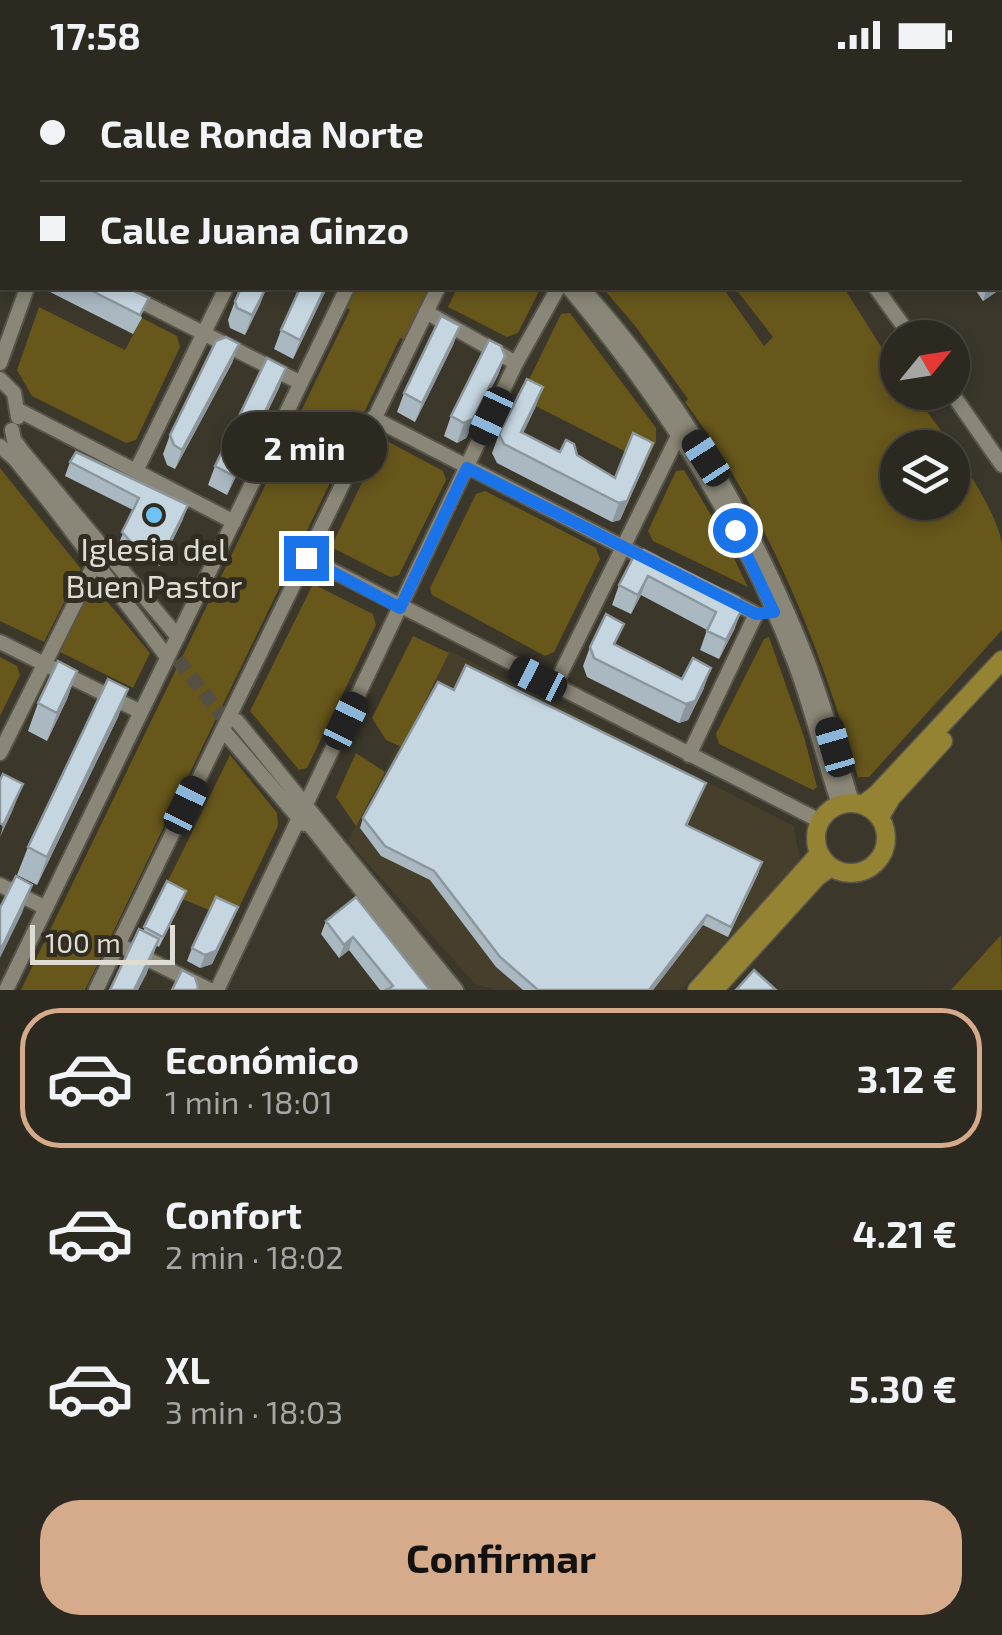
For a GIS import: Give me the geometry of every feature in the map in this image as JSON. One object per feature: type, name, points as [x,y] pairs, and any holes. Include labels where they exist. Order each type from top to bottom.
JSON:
[{"type":"main road","points":[[852,803],[880,816],[886,834],[886,845],[876,863],[858,873],[848,873],[825,860],[815,837],[820,820],[852,803],[1002,660]]},
{"type":"main road","points":[[880,816],[891,798],[1002,677]]},
{"type":"main road","points":[[696,990],[825,860]]},
{"type":"main road","points":[[714,990],[817,877],[825,860]]},
{"type":"street","points":[[0,363],[26,290]]},
{"type":"street","points":[[118,290],[301,383]]},
{"type":"street","points":[[136,471],[225,290]]},
{"type":"street","points":[[6,990],[140,712],[169,643],[234,522],[346,290]]},
{"type":"street","points":[[96,990],[232,722],[306,558],[437,290]]},
{"type":"street","points":[[308,800],[516,363],[557,290]]},
{"type":"street","points":[[571,290],[628,360],[679,434],[728,516],[774,612],[852,803]]},
{"type":"street","points":[[584,290],[665,395],[745,525],[801,644],[852,803]]},
{"type":"street","points":[[877,290],[899,320]]},
{"type":"street","points":[[426,312],[516,363]]},
{"type":"street","points":[[0,380],[14,393],[18,410],[12,430],[0,443],[56,501],[169,643]]},
{"type":"street","points":[[18,410],[234,522]]},
{"type":"street","points":[[964,410],[1002,465]]},
{"type":"street","points":[[373,418],[660,566]]},
{"type":"street","points":[[12,430],[14,440],[94,563],[169,643]]},
{"type":"street","points":[[554,687],[679,434]]},
{"type":"street","points":[[306,558],[820,820]]},
{"type":"street","points":[[0,753],[94,563]]},
{"type":"street","points":[[705,588],[756,614],[774,612]]},
{"type":"street","points":[[689,755],[756,614]]},
{"type":"street","points":[[0,642],[140,712]]},
{"type":"street","points":[[232,722],[308,800],[326,839]]},
{"type":"street","points":[[232,722],[298,818],[326,839],[456,990]]},
{"type":"street","points":[[232,722],[440,990]]},
{"type":"street","points":[[118,944],[214,990],[298,818]]},
{"type":"street","points":[[0,885],[46,908]]},
{"type":"shaded area","points":[[352,290],[430,290],[406,340],[400,338],[85,990],[21,990],[350,310],[344,306]]},
{"type":"shaded area","points":[[456,290],[540,290],[518,333],[507,337],[448,307]]},
{"type":"shaded area","points":[[605,290],[724,290],[764,346],[773,337],[737,290],[845,290],[880,345],[880,410],[926,410],[940,430],[880,430],[880,520],[970,520],[970,475],[990,510],[1002,545],[1002,630],[869,777],[858,777],[808,629],[766,535],[742,489],[685,402],[688,399]]},
{"type":"shaded area","points":[[39,307],[125,350],[142,318],[177,336],[180,347],[136,440],[126,443],[32,396],[17,370]]},
{"type":"shaded area","points":[[570,313],[656,428],[656,442],[646,462],[520,398],[561,314]]},
{"type":"shaded area","points":[[383,439],[443,471],[446,480],[399,575],[390,577],[331,547]]},
{"type":"shaded area","points":[[0,468],[81,569],[44,642],[0,621]]},
{"type":"shaded area","points":[[684,470],[748,587],[653,541],[648,531],[676,471]]},
{"type":"shaded area","points":[[485,491],[596,548],[600,559],[554,652],[545,656],[432,595],[430,588],[476,494]]},
{"type":"shaded area","points":[[91,582],[150,653],[133,688],[58,651]]},
{"type":"shaded area","points":[[313,584],[373,614],[376,625],[307,768],[299,770],[250,711]]},
{"type":"shaded area","points":[[413,636],[449,653],[402,747],[386,740],[372,718]]},
{"type":"shaded area","points":[[769,637],[804,737],[817,787],[813,790],[719,744],[716,734],[764,639]]},
{"type":"shaded area","points":[[448,650],[794,826],[800,861],[681,990],[497,990],[475,984],[348,841]]},
{"type":"shaded area","points":[[0,657],[17,666],[20,675],[0,716]]},
{"type":"shaded area","points":[[356,753],[385,772],[356,826],[336,797]]},
{"type":"shaded area","points":[[230,755],[277,813],[278,826],[233,920],[163,891]]},
{"type":"shaded area","points":[[1001,935],[1002,990],[951,990]]},
{"type":"building","points":[[90,290],[132,290],[149,298],[140,315]]},
{"type":"building","points":[[240,290],[265,290],[252,315],[237,308],[235,301]]},
{"type":"building","points":[[299,290],[324,290],[300,340],[281,330]]},
{"type":"building","points":[[441,316],[460,326],[422,403],[404,393]]},
{"type":"building","points":[[226,337],[239,344],[182,450],[174,445],[170,435],[216,341]]},
{"type":"building","points":[[489,340],[501,346],[505,356],[473,419],[464,423],[451,416]]},
{"type":"building","points":[[267,358],[286,368],[234,476],[215,466]]},
{"type":"building","points":[[527,379],[543,387],[521,432],[560,452],[566,440],[574,444],[577,455],[615,478],[633,433],[653,443],[627,501],[619,503],[504,444],[499,434]]},
{"type":"building","points":[[76,452],[188,505],[164,553],[151,546],[149,551],[122,532],[139,498],[70,462]]},
{"type":"building","points":[[644,550],[739,598],[742,609],[726,640],[707,631],[716,612],[648,576],[638,595],[619,585],[635,554]]},
{"type":"building","points":[[606,614],[624,624],[614,644],[682,679],[693,658],[711,668],[695,701],[686,704],[594,658],[590,647]]},
{"type":"building","points":[[58,661],[77,671],[57,713],[38,703]]},
{"type":"building","points":[[466,665],[706,783],[686,825],[762,862],[731,927],[707,915],[649,990],[538,990],[500,957],[434,871],[385,846],[363,818],[438,682],[454,690]]},
{"type":"building","points":[[108,679],[128,689],[47,857],[28,847]]},
{"type":"building","points":[[3,774],[23,784],[3,825],[0,780]]},
{"type":"building","points":[[16,876],[32,885],[0,951],[0,908]]},
{"type":"building","points":[[167,881],[186,891],[163,937],[144,927]]},
{"type":"building","points":[[216,897],[238,907],[216,951],[205,955],[192,948]]},
{"type":"building","points":[[356,897],[430,990],[386,990],[393,986],[353,937],[344,945],[326,921]]},
{"type":"building","points":[[139,929],[159,939],[134,990],[110,990]]},
{"type":"building","points":[[182,970],[195,977],[197,990],[172,990]]},
{"type":"building","points":[[754,970],[776,990],[736,990]]},
{"type":"tunnel","points":[[165,643],[233,730]]},
{"type":"place","name":"Iglesia del Buen Pastor","points":[[154,515]]},
{"type":"route","points":[[306,558],[400,608],[467,468],[756,614],[774,612],[735,530]]}]
